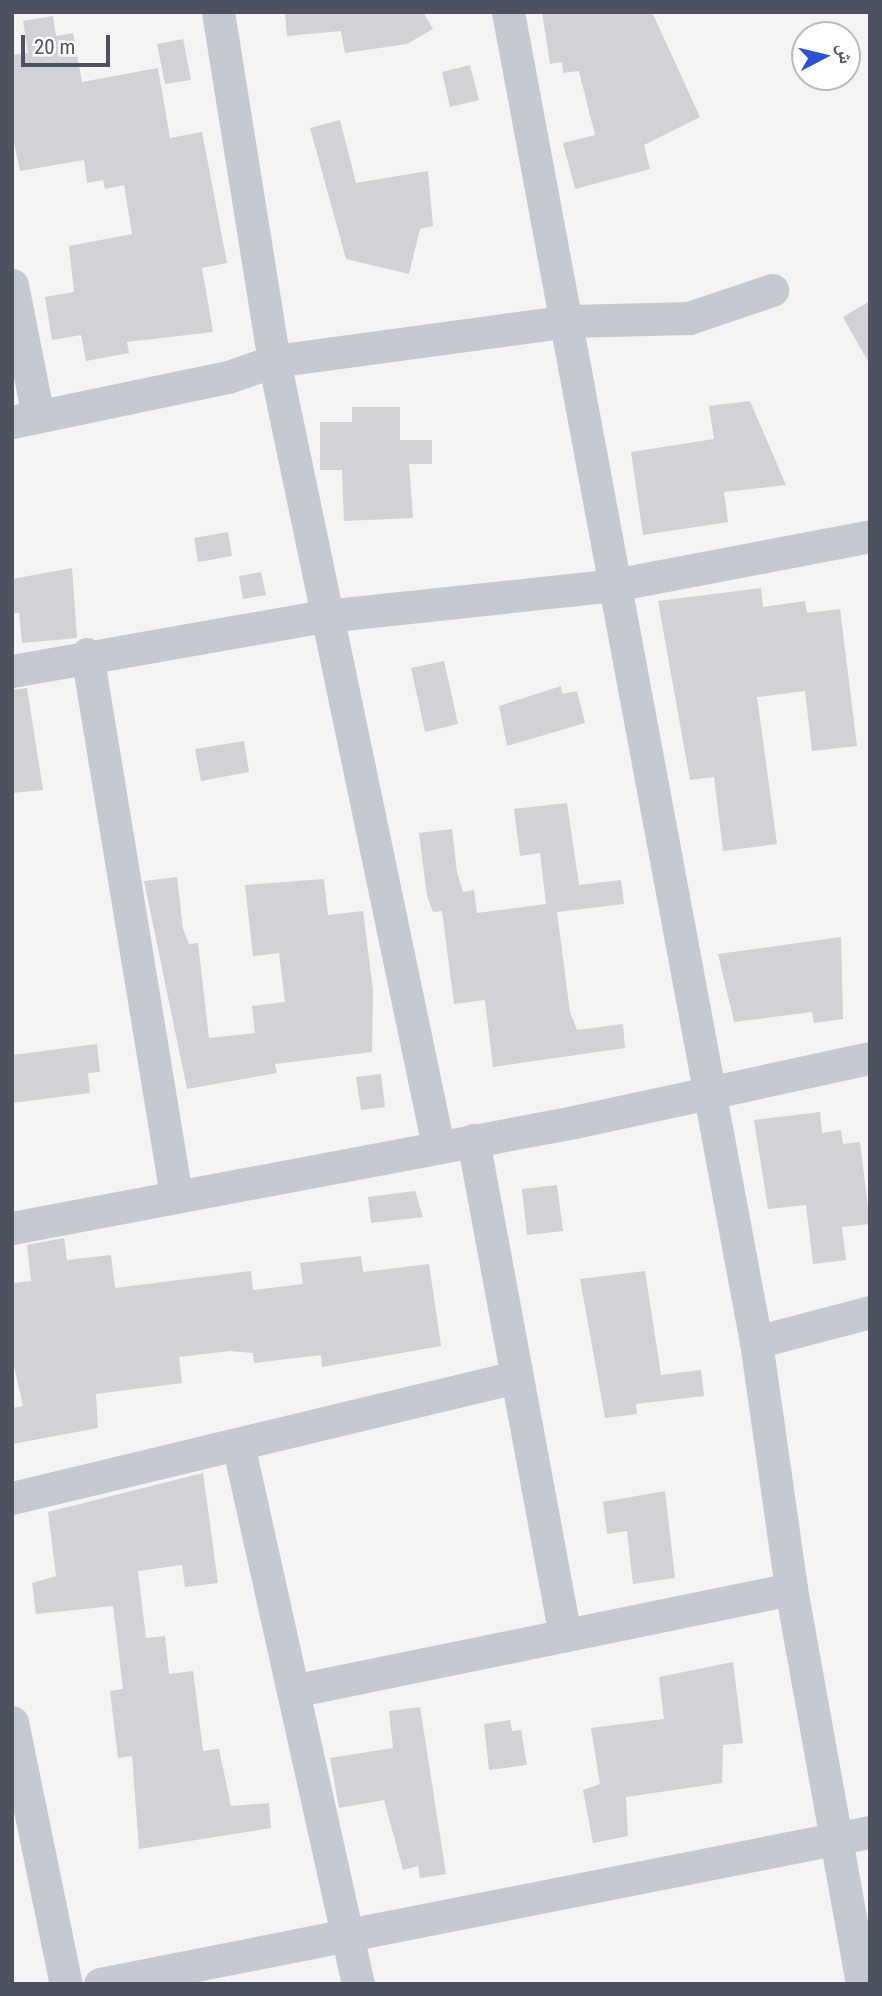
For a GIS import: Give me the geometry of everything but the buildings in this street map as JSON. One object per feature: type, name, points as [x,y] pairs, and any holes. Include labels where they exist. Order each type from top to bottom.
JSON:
[{"type":"street","points":[[218,12],[274,360],[325,616],[439,1146]]},
{"type":"street","points":[[508,12],[570,321],[705,1093],[756,1342],[791,1589],[862,1984]]},
{"type":"street","points":[[12,285],[25,419],[228,377],[274,360],[570,321],[689,318],[772,290]]},
{"type":"street","points":[[12,671],[87,654],[325,616],[614,584],[868,546]]},
{"type":"street","points":[[87,654],[176,1195]]},
{"type":"street","points":[[12,1228],[473,1140],[870,1058]]},
{"type":"street","points":[[473,1140],[565,1636]]},
{"type":"street","points":[[756,1342],[870,1312]]},
{"type":"street","points":[[12,1498],[516,1377]]},
{"type":"street","points":[[238,1444],[358,1984]]},
{"type":"street","points":[[293,1691],[791,1589]]},
{"type":"street","points":[[13,1734],[66,1984]]},
{"type":"street","points":[[100,1984],[835,1842],[870,1832]]}]
